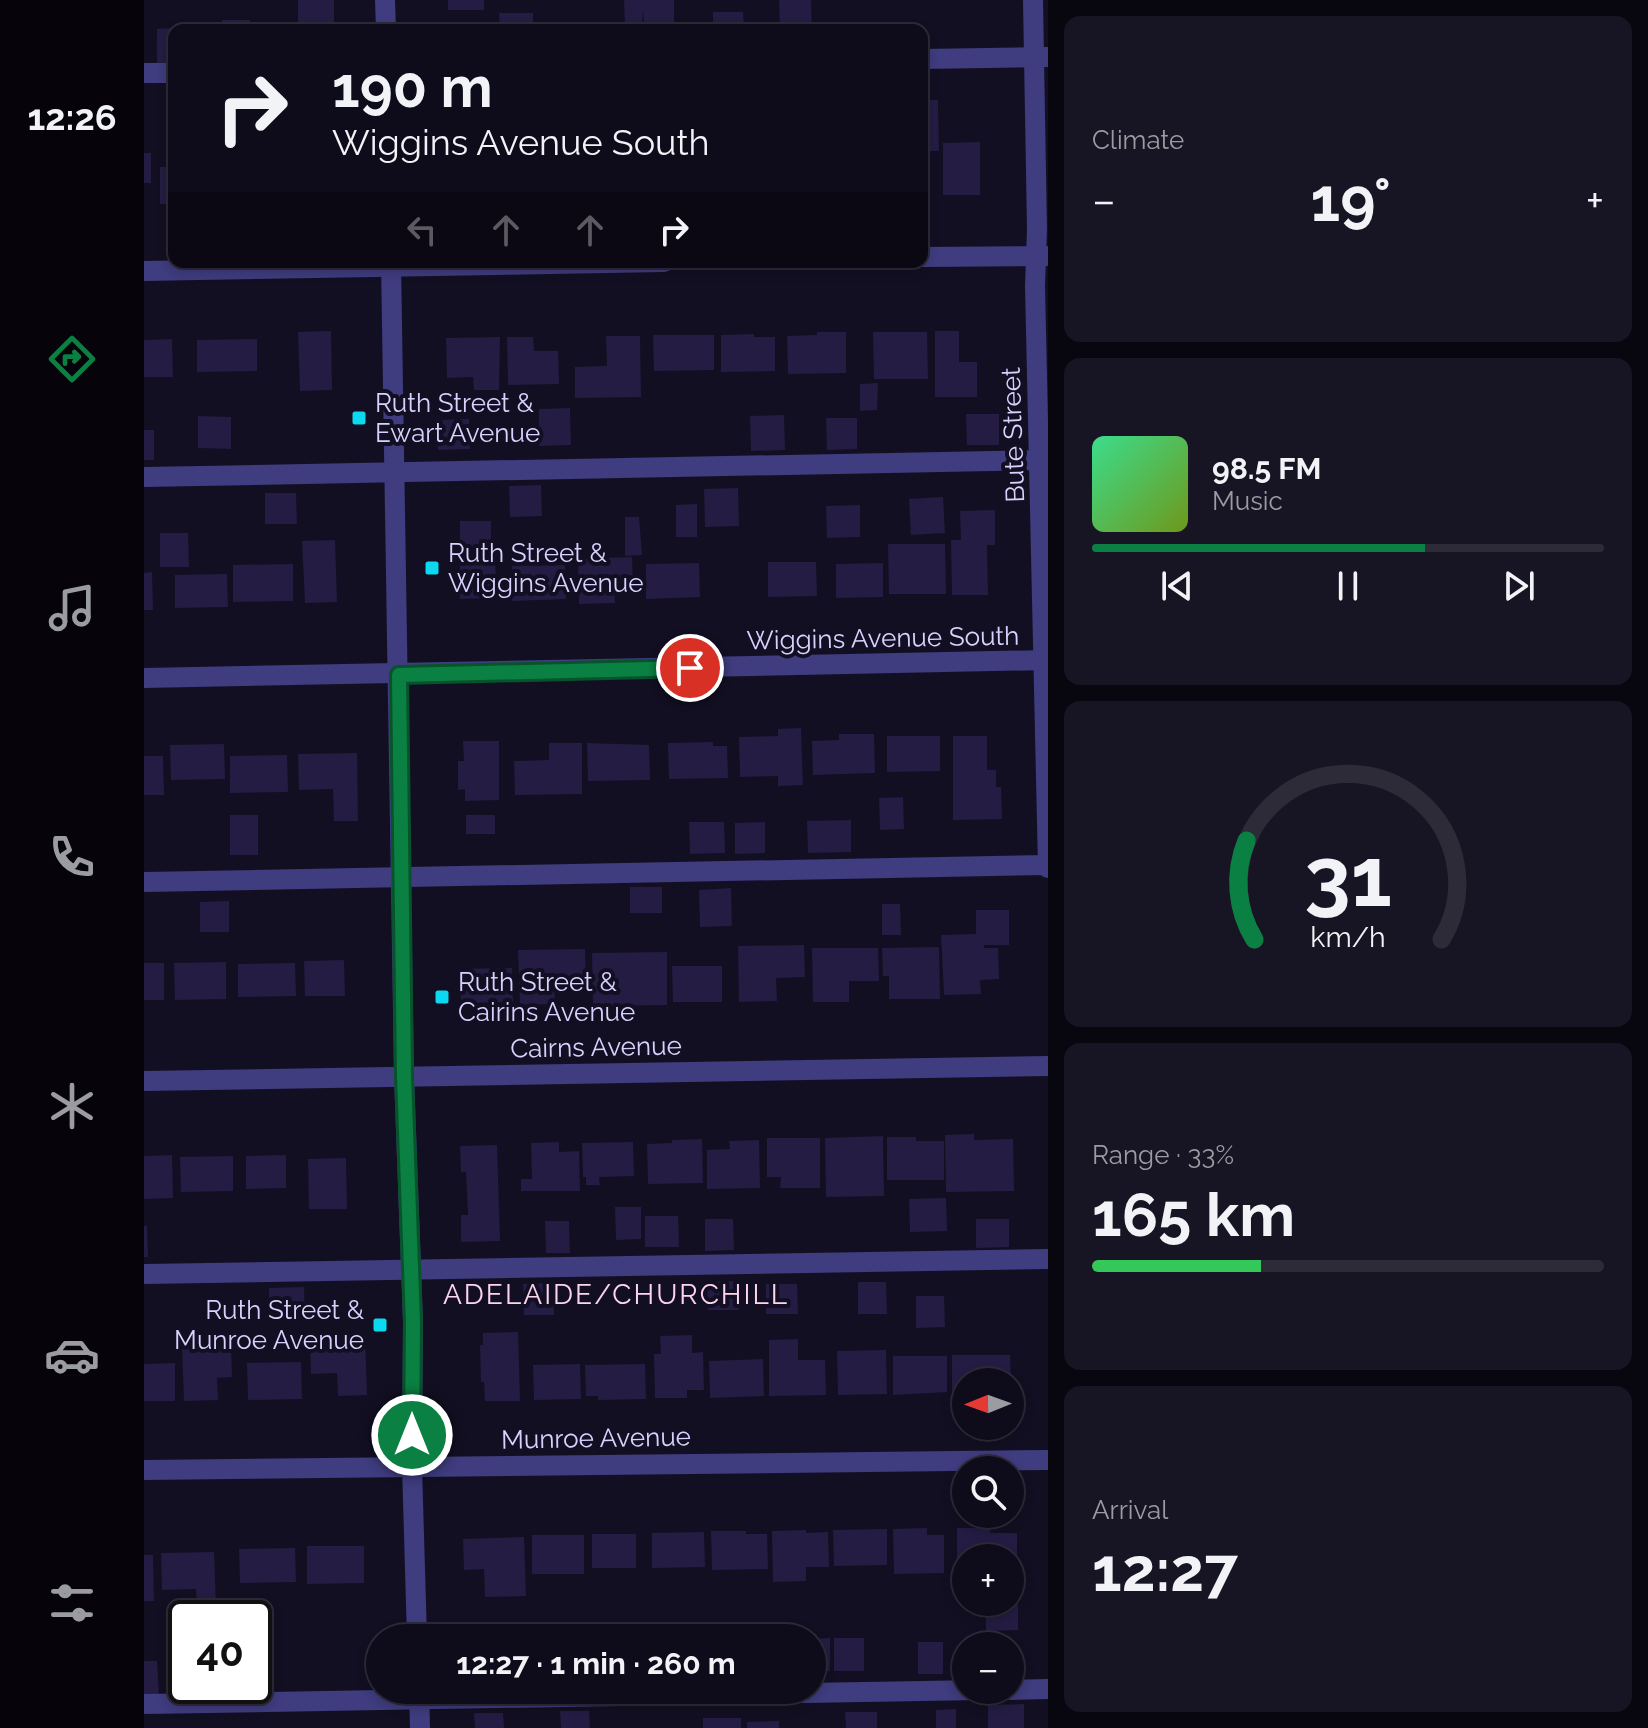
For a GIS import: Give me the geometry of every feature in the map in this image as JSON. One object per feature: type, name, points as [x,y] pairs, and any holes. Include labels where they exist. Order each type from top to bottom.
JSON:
[{"type":"street","points":[[385,0],[386,24]]},
{"type":"street","name":"Bute Street","points":[[1033,0],[1041,57],[1048,866]]},
{"type":"street","points":[[928,59],[1041,57]]},
{"type":"street","points":[[144,73],[168,73]]},
{"type":"street","points":[[928,257],[1042,256]]},
{"type":"street","points":[[144,271],[250,268]]},
{"type":"street","points":[[391,268],[417,1624]]},
{"type":"street","points":[[144,477],[1044,460]]},
{"type":"street","name":"Wiggins Avenue South","points":[[144,678],[1046,660]]},
{"type":"street","points":[[144,882],[1048,866]]},
{"type":"street","name":"Cairns Avenue","points":[[144,1081],[1048,1066]]},
{"type":"street","points":[[144,1274],[1048,1259]]},
{"type":"street","name":"Munroe Avenue","points":[[144,1470],[1048,1460]]},
{"type":"street","points":[[1024,1690],[1048,1689]]},
{"type":"street","points":[[826,1691],[952,1690]]},
{"type":"street","points":[[144,1704],[366,1696]]},
{"type":"street","points":[[419,1704],[420,1728]]},
{"type":"building","points":[[298,0],[334,0],[334,23],[298,23]]},
{"type":"building","points":[[448,0],[484,0],[484,10],[448,10]]},
{"type":"building","points":[[624,0],[674,0],[674,24],[644,24],[643,9],[642,24],[625,24]]},
{"type":"building","points":[[779,0],[811,0],[812,24],[780,24]]},
{"type":"building","points":[[713,12],[743,12],[744,24],[713,24]]},
{"type":"building","points":[[499,13],[533,13],[533,24],[500,24]]},
{"type":"building","points":[[222,20],[250,20],[250,24],[222,24]]},
{"type":"building","points":[[168,28],[168,63],[157,63],[157,29]]},
{"type":"building","points":[[928,100],[938,100],[939,151],[928,151]]},
{"type":"building","points":[[980,142],[980,195],[943,195],[943,143]]},
{"type":"building","points":[[144,153],[151,153],[151,183],[144,183]]},
{"type":"building","points":[[160,167],[168,167],[168,204],[160,204]]},
{"type":"building","points":[[331,331],[332,390],[300,391],[298,332]]},
{"type":"building","points":[[935,331],[959,331],[959,362],[977,362],[977,397],[935,397]]},
{"type":"building","points":[[817,332],[846,332],[846,373],[788,374],[787,336],[817,335]]},
{"type":"building","points":[[873,332],[927,332],[928,379],[874,379]]},
{"type":"building","points":[[754,334],[754,337],[775,337],[775,371],[721,372],[721,335]]},
{"type":"building","points":[[653,335],[714,335],[714,370],[654,371]]},
{"type":"building","points":[[606,336],[640,336],[641,397],[575,398],[575,367],[607,366]]},
{"type":"building","points":[[500,337],[499,390],[474,390],[473,377],[447,378],[446,338]]},
{"type":"building","points":[[507,337],[533,337],[534,351],[558,351],[559,384],[508,385]]},
{"type":"building","points":[[172,339],[173,377],[144,377],[144,340]]},
{"type":"building","points":[[257,339],[257,371],[197,372],[197,340]]},
{"type":"building","points":[[878,383],[877,410],[860,411],[860,384]]},
{"type":"building","points":[[570,408],[571,445],[539,446],[539,409]]},
{"type":"building","points":[[966,414],[999,414],[999,445],[967,445]]},
{"type":"building","points":[[784,415],[785,450],[751,451],[750,416]]},
{"type":"building","points":[[198,416],[231,417],[231,449],[198,448]]},
{"type":"building","points":[[826,418],[857,418],[857,449],[827,450]]},
{"type":"building","points":[[469,419],[470,449],[438,450],[438,420]]},
{"type":"building","points":[[144,430],[154,430],[154,460],[144,460]]},
{"type":"building","points":[[541,485],[542,516],[510,517],[509,486]]},
{"type":"building","points":[[738,488],[739,526],[705,527],[704,489]]},
{"type":"building","points":[[265,493],[296,493],[297,524],[265,524]]},
{"type":"building","points":[[943,497],[945,533],[911,535],[909,499]]},
{"type":"building","points":[[697,504],[697,537],[676,537],[676,505]]},
{"type":"building","points":[[860,505],[860,537],[827,538],[826,506]]},
{"type":"building","points":[[995,510],[995,545],[987,545],[988,595],[952,595],[951,540],[961,540],[960,511]]},
{"type":"building","points":[[625,517],[639,517],[642,555],[625,556]]},
{"type":"building","points":[[460,521],[491,521],[491,544],[495,544],[496,598],[460,599]]},
{"type":"building","points":[[160,533],[188,533],[189,567],[160,567]]},
{"type":"building","points":[[335,540],[337,602],[305,603],[302,541]]},
{"type":"building","points":[[888,544],[945,544],[946,594],[889,594]]},
{"type":"building","points":[[632,557],[633,587],[614,588],[615,603],[579,604],[578,559]]},
{"type":"building","points":[[768,562],[816,562],[817,596],[768,597]]},
{"type":"building","points":[[699,563],[700,597],[646,599],[646,564]]},
{"type":"building","points":[[883,563],[883,597],[836,598],[836,564]]},
{"type":"building","points":[[293,564],[293,601],[233,602],[233,565]]},
{"type":"building","points":[[565,565],[566,599],[512,601],[512,566]]},
{"type":"building","points":[[152,572],[153,610],[144,610],[144,573]]},
{"type":"building","points":[[227,574],[228,607],[175,608],[175,575]]},
{"type":"building","points":[[801,728],[803,785],[778,786],[778,776],[740,777],[739,737],[778,736],[778,729]]},
{"type":"building","points":[[839,734],[874,734],[875,773],[813,775],[812,741],[839,740]]},
{"type":"building","points":[[887,736],[940,736],[940,771],[887,772]]},
{"type":"building","points":[[953,736],[987,736],[987,770],[996,770],[996,787],[1001,787],[1002,819],[953,820]]},
{"type":"building","points":[[463,741],[499,741],[499,800],[465,801],[465,789],[458,790],[458,761],[464,761]]},
{"type":"building","points":[[713,742],[713,746],[727,746],[728,778],[669,779],[668,743]]},
{"type":"building","points":[[549,743],[582,743],[582,794],[515,795],[514,761],[549,760]]},
{"type":"building","points":[[587,743],[649,745],[650,780],[588,781]]},
{"type":"building","points":[[224,744],[225,779],[171,780],[170,745]]},
{"type":"building","points":[[357,753],[358,821],[334,821],[333,789],[299,790],[298,754]]},
{"type":"building","points":[[287,755],[288,792],[230,793],[230,756]]},
{"type":"building","points":[[144,756],[163,756],[164,795],[144,795]]},
{"type":"building","points":[[903,797],[904,829],[880,830],[879,798]]},
{"type":"building","points":[[230,815],[258,815],[258,855],[230,855]]},
{"type":"building","points":[[466,815],[495,815],[495,834],[466,834]]},
{"type":"building","points":[[851,820],[851,852],[808,853],[807,821]]},
{"type":"building","points":[[689,822],[724,822],[725,853],[690,854]]},
{"type":"building","points":[[765,822],[765,853],[735,854],[735,823]]},
{"type":"building","points":[[630,887],[662,887],[662,913],[630,913]]},
{"type":"building","points":[[731,888],[732,926],[700,927],[699,890]]},
{"type":"building","points":[[229,901],[229,932],[200,932],[200,902]]},
{"type":"building","points":[[882,904],[900,904],[901,935],[882,935]]},
{"type":"building","points":[[976,910],[1009,910],[1009,945],[984,945],[984,948],[998,948],[999,979],[980,980],[981,994],[944,995],[941,935],[976,934]]},
{"type":"building","points":[[804,945],[805,977],[776,978],[777,1001],[739,1002],[738,946]]},
{"type":"building","points":[[939,947],[940,999],[889,999],[889,976],[883,976],[882,948]]},
{"type":"building","points":[[812,948],[878,948],[879,981],[849,981],[849,1002],[813,1002]]},
{"type":"building","points":[[585,949],[586,983],[554,983],[555,1004],[520,1005],[518,950]]},
{"type":"building","points":[[667,952],[667,1005],[593,1006],[592,953]]},
{"type":"building","points":[[344,960],[345,996],[305,996],[304,961]]},
{"type":"building","points":[[226,962],[226,999],[175,1000],[174,963]]},
{"type":"building","points":[[144,963],[164,963],[164,1000],[144,1000]]},
{"type":"building","points":[[295,963],[296,996],[238,997],[238,964]]},
{"type":"building","points":[[672,966],[722,966],[722,1002],[673,1002]]},
{"type":"building","points":[[512,968],[513,1002],[461,1003],[460,969]]},
{"type":"building","points":[[974,1134],[974,1140],[1013,1139],[1014,1191],[946,1192],[945,1135]]},
{"type":"building","points":[[883,1136],[884,1196],[826,1197],[825,1138]]},
{"type":"building","points":[[887,1137],[944,1141],[944,1180],[887,1180]]},
{"type":"building","points":[[767,1138],[820,1138],[820,1188],[780,1188],[781,1177],[767,1177]]},
{"type":"building","points":[[702,1139],[703,1183],[648,1184],[647,1144]]},
{"type":"building","points":[[759,1140],[760,1188],[707,1189],[707,1150],[730,1149],[729,1141]]},
{"type":"building","points":[[559,1142],[559,1152],[579,1151],[580,1191],[521,1191],[521,1179],[532,1179],[531,1143]]},
{"type":"building","points":[[633,1142],[634,1176],[599,1177],[600,1185],[586,1185],[582,1143]]},
{"type":"building","points":[[497,1145],[500,1241],[461,1242],[461,1215],[468,1215],[466,1172],[461,1172],[460,1146]]},
{"type":"building","points":[[172,1155],[173,1198],[144,1199],[144,1156]]},
{"type":"building","points":[[286,1155],[286,1188],[246,1189],[246,1156]]},
{"type":"building","points":[[233,1156],[233,1191],[181,1192],[180,1157]]},
{"type":"building","points":[[346,1158],[347,1209],[309,1209],[308,1159]]},
{"type":"building","points":[[946,1198],[947,1231],[910,1232],[909,1199]]},
{"type":"building","points":[[615,1207],[641,1207],[641,1239],[616,1240]]},
{"type":"building","points":[[645,1216],[678,1216],[679,1247],[645,1247]]},
{"type":"building","points":[[705,1219],[733,1219],[734,1250],[705,1251]]},
{"type":"building","points":[[976,1219],[1009,1219],[1009,1247],[976,1248]]},
{"type":"building","points":[[545,1221],[569,1221],[570,1253],[546,1253]]},
{"type":"building","points":[[144,1226],[147,1226],[148,1257],[144,1257]]},
{"type":"building","points":[[739,1281],[739,1310],[708,1310],[707,1282]]},
{"type":"building","points":[[858,1282],[886,1282],[887,1314],[858,1314]]},
{"type":"building","points":[[553,1283],[554,1315],[524,1315],[523,1284]]},
{"type":"building","points":[[766,1284],[797,1284],[798,1314],[766,1314]]},
{"type":"building","points":[[304,1287],[305,1318],[269,1319],[269,1288]]},
{"type":"building","points":[[916,1296],[944,1296],[945,1327],[916,1328]]},
{"type":"building","points":[[518,1332],[520,1401],[485,1401],[484,1382],[481,1382],[480,1345],[483,1345],[483,1333]]},
{"type":"building","points":[[692,1335],[692,1353],[703,1352],[704,1390],[687,1390],[687,1398],[655,1398],[654,1354],[661,1354],[660,1336]]},
{"type":"building","points":[[365,1338],[367,1395],[338,1396],[337,1373],[311,1374],[310,1340]]},
{"type":"building","points":[[798,1339],[798,1360],[825,1360],[826,1395],[769,1396],[769,1340]]},
{"type":"building","points":[[231,1345],[232,1377],[217,1378],[218,1400],[184,1401],[182,1347]]},
{"type":"building","points":[[886,1350],[887,1394],[838,1395],[837,1351]]},
{"type":"building","points":[[952,1355],[1010,1355],[1010,1368],[952,1368]]},
{"type":"building","points":[[893,1356],[947,1356],[947,1392],[893,1395]]},
{"type":"building","points":[[763,1359],[764,1396],[710,1398],[709,1361]]},
{"type":"building","points":[[301,1362],[302,1399],[248,1400],[247,1363]]},
{"type":"building","points":[[175,1363],[175,1401],[144,1401],[144,1364]]},
{"type":"building","points":[[580,1364],[581,1399],[534,1400],[533,1365]]},
{"type":"building","points":[[645,1364],[646,1399],[598,1400],[598,1396],[586,1396],[585,1365]]},
{"type":"building","points":[[927,1528],[927,1535],[944,1535],[944,1573],[894,1574],[893,1529]]},
{"type":"building","points":[[957,1528],[990,1528],[990,1533],[1017,1533],[1017,1544],[957,1544]]},
{"type":"building","points":[[887,1529],[887,1565],[834,1566],[833,1530]]},
{"type":"building","points":[[806,1530],[806,1533],[828,1532],[829,1567],[806,1567],[806,1581],[773,1582],[772,1531]]},
{"type":"building","points":[[711,1531],[767,1534],[768,1569],[712,1570]]},
{"type":"building","points":[[704,1532],[705,1567],[652,1568],[652,1533]]},
{"type":"building","points":[[592,1534],[636,1534],[636,1568],[592,1568]]},
{"type":"building","points":[[532,1535],[584,1535],[584,1574],[532,1574]]},
{"type":"building","points":[[524,1537],[526,1596],[485,1597],[484,1569],[464,1570],[463,1539]]},
{"type":"building","points":[[307,1546],[364,1546],[364,1583],[307,1584]]},
{"type":"building","points":[[295,1548],[296,1582],[240,1583],[239,1549]]},
{"type":"building","points":[[214,1552],[216,1600],[197,1600],[196,1589],[162,1590],[161,1553]]},
{"type":"building","points":[[144,1555],[153,1555],[154,1601],[144,1601]]},
{"type":"building","points":[[986,1616],[1018,1616],[1018,1630],[986,1631]]},
{"type":"building","points":[[826,1638],[830,1638],[830,1671],[826,1671]]},
{"type":"building","points":[[834,1638],[864,1638],[864,1671],[834,1671]]},
{"type":"building","points":[[918,1642],[943,1642],[943,1674],[918,1674]]},
{"type":"building","points":[[144,1661],[157,1661],[159,1694],[144,1695]]},
{"type":"building","points":[[1024,1704],[1024,1728],[988,1728],[988,1705]]},
{"type":"building","points":[[956,1709],[956,1728],[936,1728],[936,1710]]},
{"type":"building","points":[[560,1711],[589,1711],[590,1728],[561,1728]]},
{"type":"building","points":[[845,1712],[877,1712],[877,1728],[846,1728]]},
{"type":"building","points":[[474,1713],[503,1713],[504,1728],[475,1728]]},
{"type":"building","points":[[703,1718],[741,1718],[741,1728],[703,1728]]},
{"type":"building","points":[[779,1721],[779,1728],[747,1728],[747,1722]]},
{"type":"place","name":"Ruth Street & Ewart Avenue","points":[[359,418]]},
{"type":"place","name":"Ruth Street & Wiggins Avenue","points":[[432,568]]},
{"type":"place","name":"Ruth Street & Cairins Avenue","points":[[442,997]]},
{"type":"place","name":"Ruth Street & Munroe Avenue","points":[[380,1325]]},
{"type":"district","name":"ADELAIDE/CHURCHILL","points":[[616,1294]]},
{"type":"route","points":[[412,1435],[413,1322],[404,1076],[399,675],[690,668]]}]
